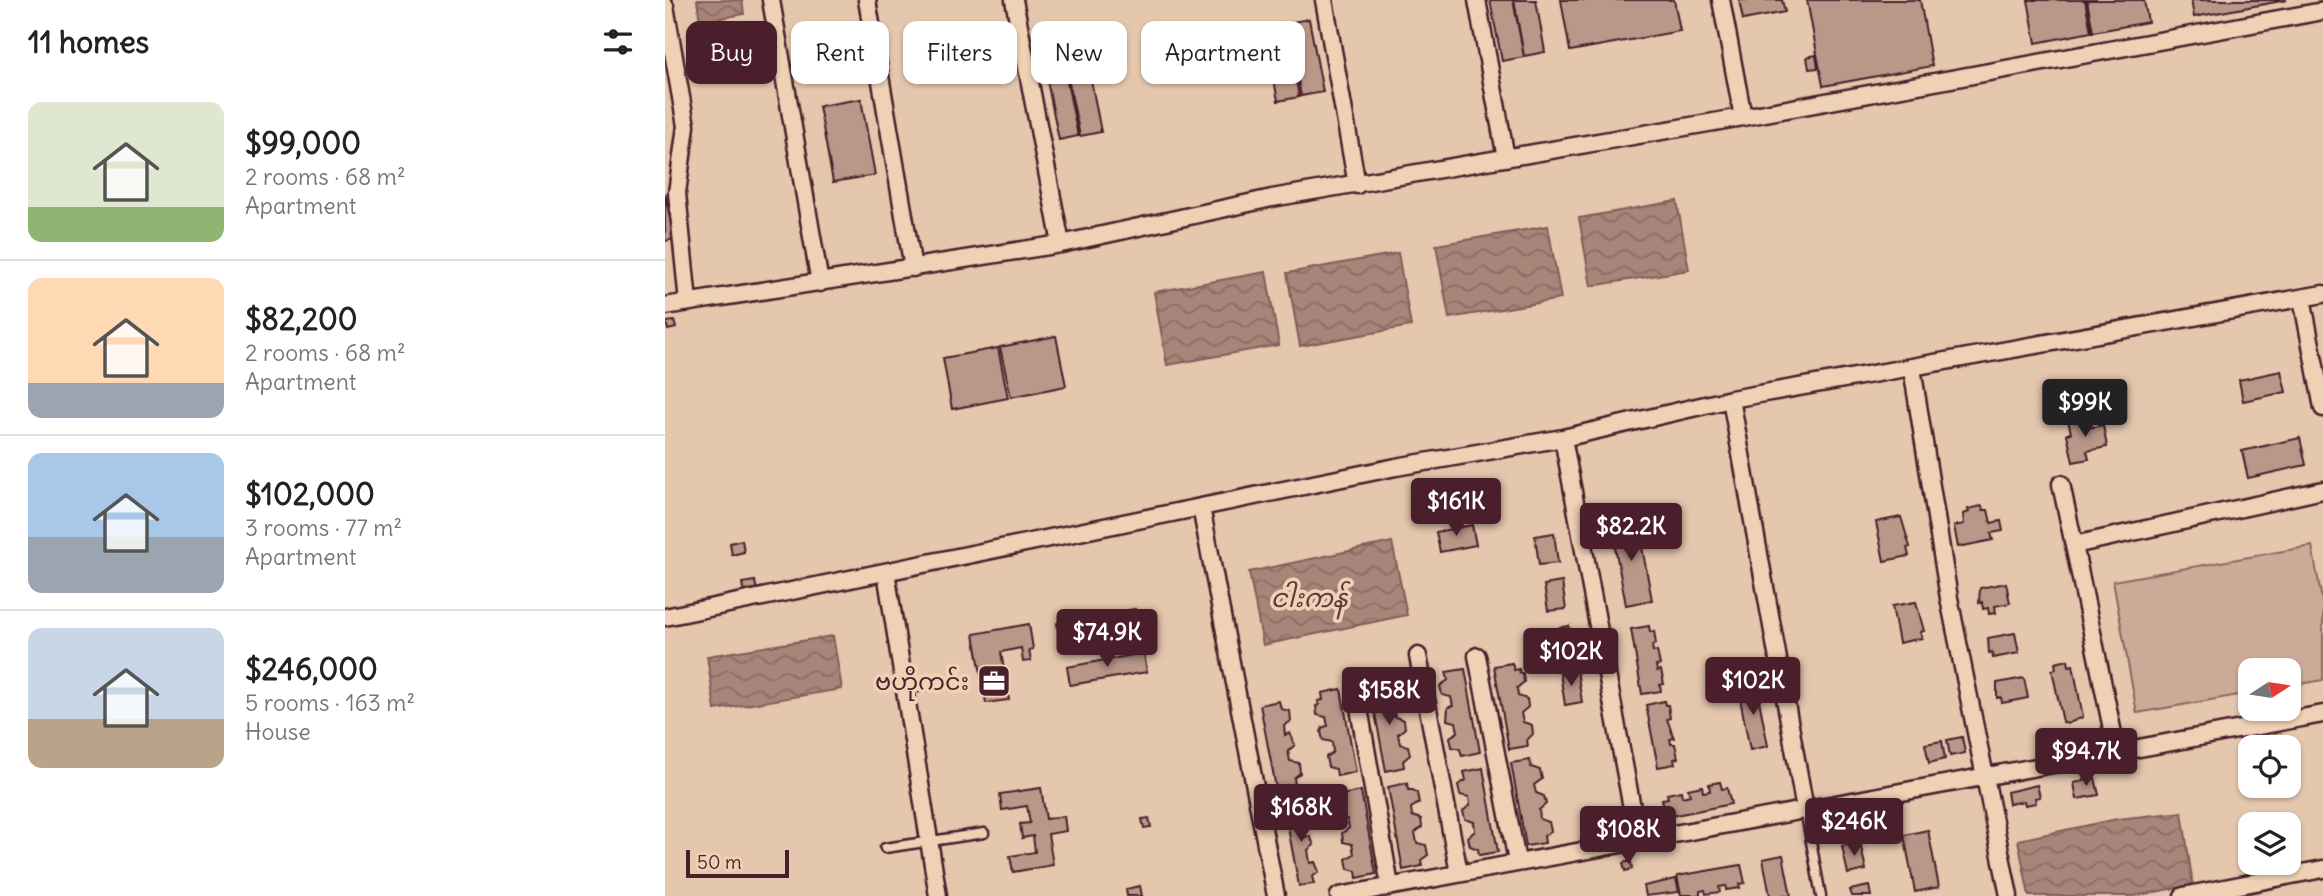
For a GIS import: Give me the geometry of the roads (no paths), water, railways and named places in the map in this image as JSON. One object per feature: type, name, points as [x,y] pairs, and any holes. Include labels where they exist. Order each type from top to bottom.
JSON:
[{"type":"street","points":[[771,0],[820,282]]},
{"type":"street","points":[[867,0],[913,268]]},
{"type":"street","points":[[1014,0],[1061,244]]},
{"type":"street","points":[[1324,0],[1357,185]]},
{"type":"street","points":[[1477,0],[1506,158]]},
{"type":"street","points":[[1721,0],[1744,117]]},
{"type":"street","points":[[665,6],[686,126],[677,193],[688,302]]},
{"type":"street","points":[[665,306],[1061,244],[1272,198],[1744,117],[2323,11]]},
{"type":"street","points":[[665,617],[1395,467],[1563,438],[1731,399],[2323,293]]},
{"type":"street","points":[[2302,298],[2323,408]]},
{"type":"street","points":[[1912,368],[1949,598],[2009,896]]},
{"type":"street","points":[[1731,399],[1805,809]]},
{"type":"street","points":[[1563,438],[1638,840]]},
{"type":"street","points":[[2061,484],[2117,753]]},
{"type":"street","points":[[2074,545],[2323,490]]},
{"type":"street","points":[[1201,507],[1276,896]]},
{"type":"street","points":[[886,572],[938,896]]},
{"type":"street","points":[[1418,656],[1458,873]]},
{"type":"street","points":[[1477,656],[1517,862]]},
{"type":"street","points":[[1339,896],[2323,714]]},
{"type":"street","points":[[1360,715],[1390,886]]},
{"type":"street","points":[[2183,896],[2323,869]]},
{"type":"lane","points":[[905,689],[943,682]]},
{"type":"lane","points":[[1805,809],[1821,896]]},
{"type":"lane","points":[[885,848],[984,833]]},
{"type":"water","points":[[697,0],[742,0],[744,14],[700,21]]},
{"type":"water","points":[[1677,201],[1689,270],[1591,286],[1579,218]]},
{"type":"water","points":[[1548,226],[1561,299],[1449,318],[1436,245]]},
{"type":"water","points":[[1398,253],[1411,326],[1300,346],[1287,273]]},
{"type":"water","points":[[1266,272],[1279,345],[1167,365],[1154,292]]},
{"type":"water","name":"ငါးကန်","points":[[1392,542],[1407,615],[1263,645],[1249,572]]},
{"type":"water","points":[[833,636],[842,689],[715,710],[707,656]]},
{"type":"water","points":[[2182,812],[2193,885],[2134,896],[2029,896],[2018,840],[2117,819]]},
{"type":"place","name":"ဗဟိုကင်း","points":[[994,681]]}]
